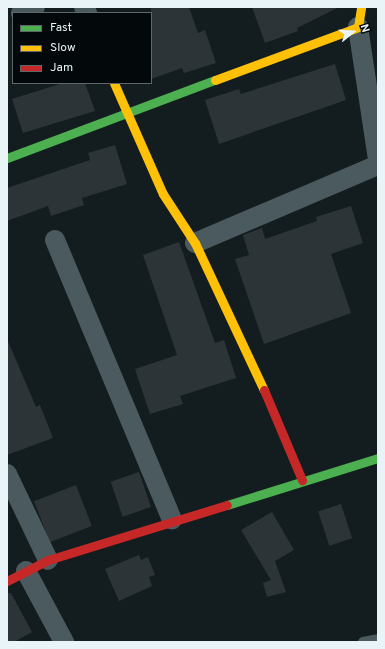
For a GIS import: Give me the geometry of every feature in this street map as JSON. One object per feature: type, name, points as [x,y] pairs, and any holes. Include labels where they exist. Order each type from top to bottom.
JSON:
[{"type":"street","points":[[23,12],[35,7]]},
{"type":"street","points":[[7,158],[128,113],[363,14],[378,159]]},
{"type":"street","points":[[114,84],[163,194],[195,243],[248,352],[302,480]]},
{"type":"street","points":[[195,243],[378,165]]},
{"type":"street","points":[[55,240],[172,520]]},
{"type":"street","points":[[7,581],[48,560],[172,520],[378,458]]},
{"type":"street","points":[[7,474],[48,560]]},
{"type":"street","points":[[26,572],[64,642]]},
{"type":"lane","points":[[363,642],[378,639]]},
{"type":"building","points":[[151,7],[189,7],[198,33],[205,30],[216,63],[184,73],[182,68],[152,79]]},
{"type":"building","points":[[252,7],[339,7],[297,28],[298,31],[265,43]]},
{"type":"building","points":[[335,64],[346,100],[219,144],[205,100],[239,89],[241,94]]},
{"type":"building","points":[[60,84],[85,84],[95,111],[23,133],[12,99]]},
{"type":"building","points":[[115,145],[127,184],[82,198],[84,205],[51,216],[48,206],[7,221],[7,188],[90,160],[88,153]]},
{"type":"building","points":[[351,206],[363,243],[331,254],[351,313],[264,344],[235,259],[249,255],[243,235],[262,228],[265,239],[317,221],[316,217]]},
{"type":"building","points":[[179,242],[215,343],[224,340],[236,378],[180,396],[183,404],[150,414],[135,369],[177,355],[143,255]]},
{"type":"building","points":[[7,339],[36,407],[40,405],[53,438],[7,455]]},
{"type":"building","points":[[139,472],[151,507],[123,517],[111,482]]},
{"type":"building","points":[[76,485],[92,526],[50,542],[34,501]]},
{"type":"building","points":[[341,504],[352,538],[329,546],[318,511]]},
{"type":"building","points":[[272,512],[294,550],[275,561],[286,592],[267,597],[263,583],[271,580],[241,530]]},
{"type":"building","points":[[139,555],[141,560],[148,557],[155,575],[149,577],[152,586],[119,601],[105,569]]},
{"type":"building","points":[[7,593],[11,593],[32,632],[14,642],[7,642]]},
{"type":"traffic: fast","points":[[7,158],[215,80]]},
{"type":"traffic: fast","points":[[227,505],[378,458]]},
{"type":"traffic: slow","points":[[215,80],[358,27],[361,7]]},
{"type":"traffic: slow","points":[[114,84],[163,194],[195,243],[264,390]]},
{"type":"traffic: jam","points":[[264,390],[302,480]]},
{"type":"traffic: jam","points":[[7,581],[48,560],[227,505]]}]
